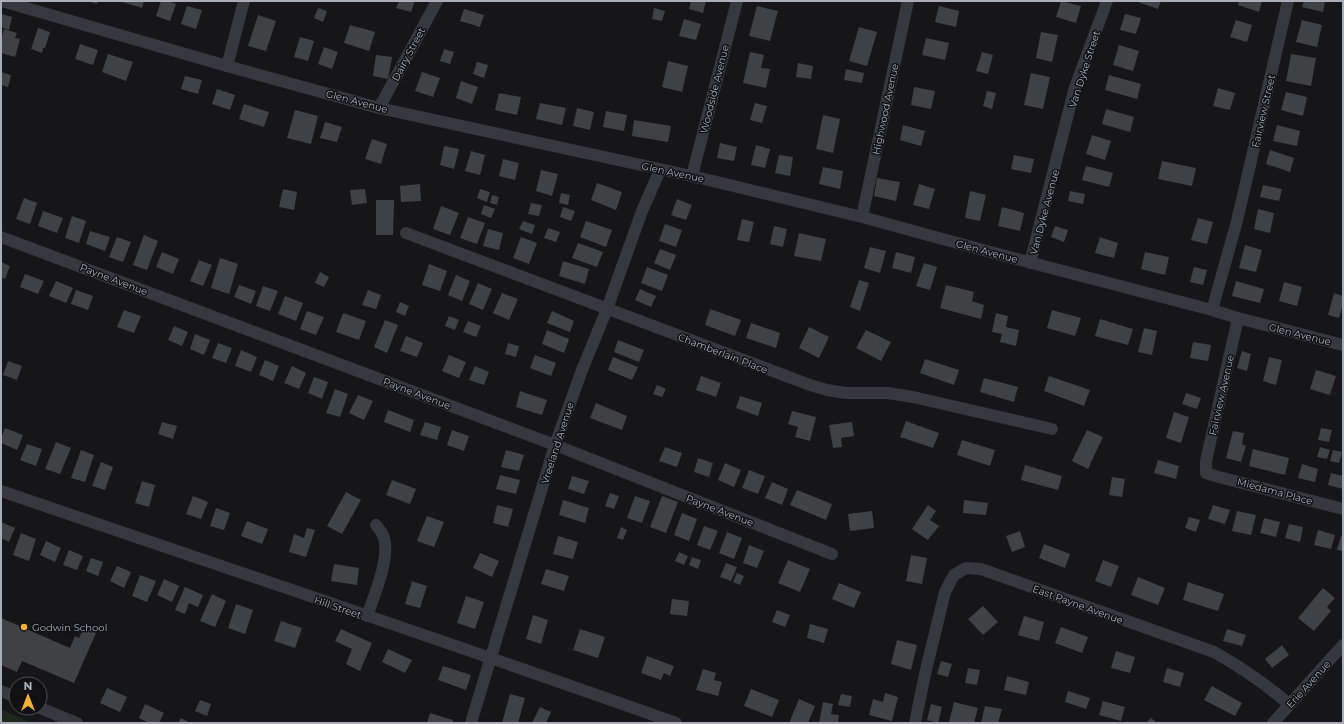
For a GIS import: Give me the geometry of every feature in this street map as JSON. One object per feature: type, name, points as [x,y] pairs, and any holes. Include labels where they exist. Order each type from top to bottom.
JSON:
[{"type":"street","name":"Glen Avenue","points":[[2,1],[379,108],[692,176],[862,217],[1030,263],[1343,345]]},
{"type":"street","points":[[227,66],[244,1]]},
{"type":"street","name":"Dairy Street","points":[[379,108],[437,1]]},
{"type":"street","name":"Woodside Avenue","points":[[692,176],[737,1]]},
{"type":"street","name":"Highwood Avenue","points":[[862,217],[908,1]]},
{"type":"street","name":"Van Dyke Street","points":[[1057,161],[1076,87],[1108,1]]},
{"type":"street","name":"Fairview Street","points":[[1212,310],[1237,221],[1288,1]]},
{"type":"street","name":"Van Dyke Avenue","points":[[1030,263],[1057,161]]},
{"type":"street","name":"Vreeland Avenue","points":[[471,723],[555,445],[582,370],[607,309],[642,211],[660,170]]},
{"type":"street","name":"Chamberlain Place","points":[[406,233],[810,385],[846,393],[888,394],[913,397],[1052,429]]},
{"type":"street","name":"Payne Avenue","points":[[1,237],[555,445],[832,554]]},
{"type":"street","name":"Fairview Avenue","points":[[1206,472],[1206,461],[1238,318]]},
{"type":"street","name":"Miedama Place","points":[[1206,472],[1215,476],[1343,509]]},
{"type":"street","name":"Hill Street","points":[[1,491],[491,657],[676,723]]},
{"type":"street","points":[[367,616],[384,565],[386,549],[384,537],[376,525]]},
{"type":"street","name":"East Payne Avenue","points":[[915,723],[945,592],[954,575],[966,568],[981,569],[1214,652],[1238,666],[1271,689],[1289,704]]},
{"type":"street","name":"Erie Avenue","points":[[1272,723],[1343,645]]},
{"type":"street","points":[[48,711],[77,723]]},
{"type":"shaded area","points":[[1,709],[8,712],[8,716],[16,716],[32,723],[1,723]]},
{"type":"building","points":[[88,1],[98,1],[97,4]]},
{"type":"building","points":[[119,1],[144,1],[142,8]]},
{"type":"building","points":[[161,1],[169,1],[176,4],[170,21],[156,16]]},
{"type":"building","points":[[399,1],[415,1],[411,12],[396,8]]},
{"type":"building","points":[[691,1],[706,1],[703,13],[689,9]]},
{"type":"building","points":[[1061,1],[1081,6],[1076,23],[1056,17]]},
{"type":"building","points":[[1135,1],[1161,1],[1158,9]]},
{"type":"building","points":[[1239,1],[1262,1],[1259,12],[1238,5]]},
{"type":"building","points":[[1304,1],[1325,1],[1323,12],[1302,7]]},
{"type":"building","points":[[187,6],[202,10],[196,29],[181,24]]},
{"type":"building","points":[[757,6],[778,11],[770,41],[749,36]]},
{"type":"building","points":[[939,6],[959,11],[956,27],[935,22]]},
{"type":"building","points":[[318,8],[327,11],[323,22],[314,18]]},
{"type":"building","points":[[654,8],[665,11],[662,21],[652,19]]},
{"type":"building","points":[[464,9],[484,15],[480,27],[460,21]]},
{"type":"building","points":[[1,14],[12,17],[9,30],[1,27]]},
{"type":"building","points":[[1125,14],[1141,18],[1136,34],[1120,30]]},
{"type":"building","points":[[258,15],[276,21],[266,51],[248,46]]},
{"type":"building","points":[[684,19],[701,24],[696,40],[679,36]]},
{"type":"building","points":[[1236,20],[1252,25],[1247,42],[1230,37]]},
{"type":"building","points":[[1302,20],[1322,25],[1317,47],[1296,42]]},
{"type":"building","points":[[350,25],[375,32],[369,51],[344,43]]},
{"type":"building","points":[[859,27],[877,32],[867,66],[849,61]]},
{"type":"building","points":[[38,28],[50,32],[42,53],[31,49]]},
{"type":"building","points":[[4,29],[17,33],[15,38],[20,39],[15,57],[1,53],[1,39]]},
{"type":"building","points":[[1041,32],[1058,35],[1052,62],[1036,58]]},
{"type":"building","points":[[300,37],[314,41],[308,61],[294,57]]},
{"type":"building","points":[[926,38],[949,43],[945,60],[922,55]]},
{"type":"building","points":[[80,44],[98,50],[93,65],[75,59]]},
{"type":"building","points":[[1119,45],[1139,51],[1133,71],[1113,65]]},
{"type":"building","points":[[324,47],[338,52],[332,69],[318,64]]},
{"type":"building","points":[[444,49],[454,52],[450,64],[440,61]]},
{"type":"building","points":[[750,52],[764,55],[761,68],[770,69],[766,88],[743,83]]},
{"type":"building","points":[[982,52],[993,55],[988,74],[976,71]]},
{"type":"building","points":[[108,54],[133,62],[126,81],[102,72]]},
{"type":"building","points":[[1291,54],[1316,58],[1311,86],[1286,81]]},
{"type":"building","points":[[376,55],[392,57],[388,79],[373,76]]},
{"type":"building","points":[[668,61],[688,66],[682,92],[662,87]]},
{"type":"building","points":[[477,62],[488,65],[484,78],[473,74]]},
{"type":"building","points":[[798,63],[813,66],[811,79],[796,77]]},
{"type":"building","points":[[846,69],[864,73],[862,83],[844,80]]},
{"type":"building","points":[[1,72],[11,75],[8,87],[1,85]]},
{"type":"building","points":[[422,72],[440,78],[433,97],[415,91]]},
{"type":"building","points":[[1031,73],[1050,77],[1043,109],[1024,105]]},
{"type":"building","points":[[1109,75],[1141,84],[1137,99],[1105,90]]},
{"type":"building","points":[[185,76],[202,80],[198,94],[181,89]]},
{"type":"building","points":[[461,81],[478,87],[472,104],[456,98]]},
{"type":"building","points":[[914,87],[935,91],[931,109],[911,105]]},
{"type":"building","points":[[1218,88],[1235,93],[1230,110],[1213,106]]},
{"type":"building","points":[[217,89],[235,95],[230,110],[212,104]]},
{"type":"building","points":[[987,91],[996,93],[992,109],[983,106]]},
{"type":"building","points":[[1286,92],[1307,97],[1303,116],[1281,110]]},
{"type":"building","points":[[499,93],[521,97],[517,115],[495,110]]},
{"type":"building","points":[[540,103],[566,108],[562,125],[536,119]]},
{"type":"building","points":[[755,103],[767,106],[762,123],[750,120]]},
{"type":"building","points":[[244,104],[269,112],[264,127],[239,119]]},
{"type":"building","points":[[577,108],[594,112],[590,130],[573,126]]},
{"type":"building","points":[[1106,109],[1134,117],[1130,132],[1102,124]]},
{"type":"building","points":[[295,110],[318,116],[311,144],[287,138]]},
{"type":"building","points":[[606,111],[627,115],[624,131],[603,127]]},
{"type":"building","points":[[823,115],[840,119],[833,153],[816,149]]},
{"type":"building","points":[[634,120],[671,126],[668,142],[632,136]]},
{"type":"building","points":[[325,122],[342,127],[337,142],[320,138]]},
{"type":"building","points":[[903,125],[925,131],[921,146],[900,140]]},
{"type":"building","points":[[1277,125],[1300,131],[1297,146],[1273,141]]},
{"type":"building","points":[[1092,135],[1111,141],[1105,160],[1086,154]]},
{"type":"building","points":[[372,139],[387,144],[381,164],[365,159]]},
{"type":"building","points":[[720,143],[737,147],[734,161],[717,158]]},
{"type":"building","points":[[756,145],[770,149],[765,168],[751,165]]},
{"type":"building","points":[[444,146],[459,149],[454,169],[440,165]]},
{"type":"building","points":[[1270,150],[1294,158],[1290,172],[1266,164]]},
{"type":"building","points":[[471,151],[485,155],[480,175],[465,171]]},
{"type":"building","points":[[779,155],[793,157],[790,176],[775,173]]},
{"type":"building","points":[[1014,155],[1034,159],[1031,173],[1011,169]]},
{"type":"building","points":[[503,159],[519,163],[515,180],[499,176]]},
{"type":"building","points":[[1162,161],[1196,168],[1192,186],[1158,179]]},
{"type":"building","points":[[1086,166],[1113,173],[1109,187],[1082,180]]},
{"type":"building","points":[[823,167],[843,171],[840,189],[819,184]]},
{"type":"building","points":[[541,170],[558,174],[552,196],[536,191]]},
{"type":"building","points":[[877,178],[900,182],[896,201],[874,196]]},
{"type":"building","points":[[597,183],[622,192],[616,210],[591,200]]},
{"type":"building","points":[[420,184],[421,201],[401,202],[400,186]]},
{"type":"building","points":[[919,184],[935,189],[929,209],[913,205]]},
{"type":"building","points":[[1263,185],[1282,189],[1279,201],[1260,197]]},
{"type":"building","points":[[283,189],[297,192],[294,210],[279,207]]},
{"type":"building","points":[[365,189],[367,203],[352,205],[350,190]]},
{"type":"building","points":[[480,189],[490,192],[487,202],[477,198]]},
{"type":"building","points":[[970,191],[986,195],[980,221],[965,218]]},
{"type":"building","points":[[1070,191],[1085,194],[1083,204],[1068,201]]},
{"type":"building","points":[[561,193],[570,195],[568,205],[559,203]]},
{"type":"building","points":[[492,195],[499,197],[497,205],[490,203]]},
{"type":"building","points":[[24,198],[37,203],[30,224],[16,219]]},
{"type":"building","points":[[677,199],[692,205],[686,220],[671,215]]},
{"type":"building","points":[[376,200],[394,200],[393,235],[376,235]]},
{"type":"building","points":[[531,203],[542,205],[539,216],[528,214]]},
{"type":"building","points":[[484,205],[495,209],[491,218],[481,214]]},
{"type":"building","points":[[441,206],[459,213],[450,235],[433,229]]},
{"type":"building","points":[[563,207],[575,211],[571,221],[560,217]]},
{"type":"building","points":[[1002,207],[1024,213],[1020,231],[998,226]]},
{"type":"building","points":[[1258,209],[1274,213],[1270,233],[1254,229]]},
{"type":"building","points":[[43,211],[63,218],[57,233],[38,226]]},
{"type":"building","points":[[72,216],[86,221],[79,243],[65,238]]},
{"type":"building","points":[[468,217],[485,223],[477,244],[460,238]]},
{"type":"building","points":[[1198,218],[1213,222],[1207,244],[1191,240]]},
{"type":"building","points":[[742,219],[754,222],[749,242],[737,240]]},
{"type":"building","points":[[523,221],[535,225],[532,234],[519,229]]},
{"type":"building","points":[[586,221],[612,230],[606,247],[580,237]]},
{"type":"building","points":[[665,224],[682,230],[676,247],[659,241]]},
{"type":"building","points":[[774,226],[787,229],[783,247],[770,244]]},
{"type":"building","points":[[1055,226],[1068,230],[1064,242],[1051,237]]},
{"type":"building","points":[[548,228],[560,232],[556,242],[544,238]]},
{"type":"building","points":[[488,229],[503,233],[499,250],[483,246]]},
{"type":"building","points":[[90,231],[110,237],[105,251],[86,244]]},
{"type":"building","points":[[799,233],[826,239],[821,261],[794,256]]},
{"type":"building","points":[[144,235],[158,241],[147,270],[133,265]]},
{"type":"building","points":[[117,237],[131,242],[123,262],[109,257]]},
{"type":"building","points":[[521,237],[537,243],[529,264],[513,258]]},
{"type":"building","points":[[1100,237],[1118,243],[1114,258],[1095,253]]},
{"type":"building","points":[[578,243],[603,252],[597,267],[572,258]]},
{"type":"building","points":[[1245,245],[1262,250],[1256,272],[1239,268]]},
{"type":"building","points":[[870,247],[886,251],[880,273],[864,268]]},
{"type":"building","points":[[660,249],[676,255],[670,270],[654,263]]},
{"type":"building","points":[[162,252],[179,259],[173,274],[156,267]]},
{"type":"building","points":[[896,252],[915,257],[911,273],[892,268]]},
{"type":"building","points":[[1145,252],[1169,257],[1165,275],[1141,269]]},
{"type":"building","points":[[220,258],[238,264],[229,294],[211,288]]},
{"type":"building","points":[[199,260],[212,265],[203,286],[190,281]]},
{"type":"building","points":[[563,261],[589,269],[585,284],[559,276]]},
{"type":"building","points":[[1,262],[10,266],[5,279],[1,277]]},
{"type":"building","points":[[924,263],[937,267],[930,290],[916,286]]},
{"type":"building","points":[[429,264],[447,271],[440,291],[422,285]]},
{"type":"building","points":[[647,267],[668,275],[662,291],[641,283]]},
{"type":"building","points":[[1194,267],[1207,270],[1203,285],[1190,282]]},
{"type":"building","points":[[320,272],[329,277],[324,287],[315,283]]},
{"type":"building","points":[[25,274],[44,281],[38,294],[20,287]]},
{"type":"building","points":[[456,275],[470,281],[462,301],[448,295]]},
{"type":"building","points":[[859,280],[869,283],[860,311],[850,307]]},
{"type":"building","points":[[56,281],[73,288],[66,303],[49,296]]},
{"type":"building","points":[[1236,281],[1264,289],[1260,303],[1232,296]]},
{"type":"building","points":[[1284,282],[1302,287],[1297,306],[1279,301]]},
{"type":"building","points":[[478,283],[492,289],[483,310],[469,304]]},
{"type":"building","points":[[239,285],[256,291],[251,304],[234,297]]},
{"type":"building","points":[[946,285],[974,292],[972,301],[984,305],[981,319],[940,308]]},
{"type":"building","points":[[263,286],[278,291],[270,311],[256,306]]},
{"type":"building","points":[[640,289],[656,296],[651,307],[635,300]]},
{"type":"building","points":[[76,290],[93,296],[88,310],[71,304]]},
{"type":"building","points":[[368,290],[381,295],[376,309],[362,305]]},
{"type":"building","points":[[502,293],[518,299],[509,320],[493,313]]},
{"type":"building","points":[[1334,293],[1343,296],[1343,304],[1339,318],[1328,315]]},
{"type":"building","points":[[285,296],[303,303],[296,321],[278,314]]},
{"type":"building","points":[[400,302],[409,306],[405,316],[396,312]]},
{"type":"building","points":[[710,309],[741,320],[735,336],[705,325]]},
{"type":"building","points":[[124,310],[141,316],[134,333],[117,327]]},
{"type":"building","points":[[1052,310],[1081,318],[1075,336],[1047,328]]},
{"type":"building","points":[[307,311],[324,317],[316,335],[300,329]]},
{"type":"building","points":[[552,311],[574,321],[570,332],[547,323]]},
{"type":"building","points":[[343,313],[366,321],[359,340],[336,332]]},
{"type":"building","points":[[996,313],[1008,316],[1006,327],[1019,330],[1016,346],[1000,342],[1002,334],[992,332]]},
{"type":"building","points":[[449,316],[459,320],[455,330],[445,326]]},
{"type":"building","points":[[1100,319],[1133,329],[1128,345],[1095,336]]},
{"type":"building","points":[[385,320],[398,325],[387,353],[374,347]]},
{"type":"building","points":[[468,321],[481,326],[476,337],[463,332]]},
{"type":"building","points":[[751,323],[780,333],[776,348],[746,338]]},
{"type":"building","points":[[174,326],[188,332],[182,346],[168,340]]},
{"type":"building","points":[[809,327],[829,337],[819,358],[799,348]]},
{"type":"building","points":[[1144,328],[1157,331],[1152,355],[1138,352]]},
{"type":"building","points":[[547,330],[569,339],[564,353],[542,344]]},
{"type":"building","points":[[866,330],[891,342],[881,361],[856,348]]},
{"type":"building","points":[[195,334],[210,340],[204,355],[190,349]]},
{"type":"building","points":[[406,336],[423,343],[417,357],[400,351]]},
{"type":"building","points":[[618,340],[644,350],[639,362],[614,352]]},
{"type":"building","points":[[1193,342],[1211,345],[1208,361],[1190,358]]},
{"type":"building","points":[[218,343],[232,348],[226,363],[212,358]]},
{"type":"building","points":[[508,343],[519,346],[516,357],[505,354]]},
{"type":"building","points":[[241,350],[257,357],[251,372],[235,366]]},
{"type":"building","points":[[1242,351],[1251,354],[1247,371],[1237,368]]},
{"type":"building","points":[[449,355],[466,362],[459,378],[442,371]]},
{"type":"building","points":[[535,355],[556,363],[551,376],[530,368]]},
{"type":"building","points":[[613,357],[638,367],[632,380],[608,370]]},
{"type":"building","points":[[1269,357],[1282,360],[1276,385],[1263,381]]},
{"type":"building","points":[[925,359],[959,370],[954,385],[920,373]]},
{"type":"building","points":[[265,360],[279,366],[273,381],[259,375]]},
{"type":"building","points":[[8,361],[22,366],[17,380],[3,375]]},
{"type":"building","points":[[292,366],[306,373],[299,389],[284,383]]},
{"type":"building","points":[[475,366],[489,372],[484,385],[469,380]]},
{"type":"building","points":[[1316,370],[1336,376],[1330,395],[1310,389]]},
{"type":"building","points":[[701,376],[721,383],[716,397],[696,390]]},
{"type":"building","points":[[1049,376],[1090,390],[1084,406],[1044,391]]},
{"type":"building","points":[[314,377],[328,382],[322,399],[308,393]]},
{"type":"building","points":[[984,378],[1018,387],[1014,402],[980,392]]},
{"type":"building","points":[[657,385],[666,389],[662,397],[653,394]]},
{"type":"building","points":[[335,389],[348,394],[340,417],[326,413]]},
{"type":"building","points":[[520,391],[547,400],[542,415],[516,407]]},
{"type":"building","points":[[1186,393],[1201,398],[1197,409],[1182,404]]},
{"type":"building","points":[[358,395],[373,401],[364,420],[349,413]]},
{"type":"building","points":[[740,396],[762,403],[758,416],[736,408]]},
{"type":"building","points":[[596,403],[627,416],[622,430],[590,418]]},
{"type":"building","points":[[388,410],[414,420],[410,432],[384,422]]},
{"type":"building","points":[[792,411],[816,417],[810,441],[795,437],[798,427],[788,424]]},
{"type":"building","points":[[1174,412],[1189,417],[1181,443],[1166,438]]},
{"type":"building","points":[[906,421],[939,433],[933,448],[900,437]]},
{"type":"building","points":[[162,422],[177,426],[173,439],[158,434]]},
{"type":"building","points":[[425,422],[441,427],[437,440],[420,435]]},
{"type":"building","points":[[852,422],[854,436],[841,438],[842,447],[833,448],[829,425]]},
{"type":"building","points":[[5,428],[23,435],[17,450],[1,443],[1,438]]},
{"type":"building","points":[[1321,428],[1332,430],[1329,442],[1318,440]]},
{"type":"building","points":[[452,430],[469,436],[464,451],[447,445]]},
{"type":"building","points":[[1087,430],[1103,437],[1088,469],[1072,461]]},
{"type":"building","points":[[1233,431],[1244,433],[1242,444],[1246,446],[1241,462],[1226,458]]},
{"type":"building","points":[[962,440],[995,450],[990,466],[957,455]]},
{"type":"building","points":[[56,442],[71,448],[60,474],[45,469]]},
{"type":"building","points":[[27,444],[42,449],[36,466],[20,460]]},
{"type":"building","points":[[665,447],[682,453],[677,467],[659,461]]},
{"type":"building","points":[[1320,447],[1330,450],[1327,459],[1317,457]]},
{"type":"building","points":[[1253,449],[1289,458],[1285,475],[1249,466]]},
{"type":"building","points":[[81,450],[94,455],[85,482],[71,478]]},
{"type":"building","points":[[506,450],[524,455],[519,471],[501,467]]},
{"type":"building","points":[[1333,450],[1342,452],[1339,463],[1330,461]]},
{"type":"building","points":[[698,458],[713,463],[709,477],[694,472]]},
{"type":"building","points":[[1158,460],[1179,466],[1176,479],[1154,473]]},
{"type":"building","points":[[101,462],[113,467],[105,490],[92,486]]},
{"type":"building","points":[[725,463],[741,470],[734,487],[718,480]]},
{"type":"building","points":[[1302,464],[1318,469],[1315,482],[1298,478]]},
{"type":"building","points":[[1025,465],[1062,476],[1058,490],[1021,480]]},
{"type":"building","points":[[749,470],[765,476],[758,494],[742,488]]},
{"type":"building","points":[[1331,473],[1343,476],[1343,489],[1328,485]]},
{"type":"building","points":[[500,475],[520,480],[516,494],[496,489]]},
{"type":"building","points":[[572,476],[589,481],[584,494],[568,489]]},
{"type":"building","points":[[1112,477],[1125,479],[1122,497],[1109,495]]},
{"type":"building","points":[[392,480],[416,489],[410,504],[386,495]]},
{"type":"building","points":[[142,481],[155,485],[149,507],[135,503]]},
{"type":"building","points":[[772,482],[788,489],[782,505],[765,498]]},
{"type":"building","points":[[797,490],[832,504],[826,520],[790,505]]},
{"type":"building","points":[[346,492],[361,500],[342,534],[327,526]]},
{"type":"building","points":[[610,493],[619,496],[614,509],[605,506]]},
{"type":"building","points":[[193,496],[208,502],[201,519],[186,514]]},
{"type":"building","points":[[635,496],[650,501],[642,523],[627,518]]},
{"type":"building","points":[[662,496],[678,502],[666,533],[650,527]]},
{"type":"building","points":[[563,500],[589,508],[585,523],[559,515]]},
{"type":"building","points":[[964,500],[988,503],[986,515],[963,513]]},
{"type":"building","points":[[497,505],[513,509],[508,527],[493,523]]},
{"type":"building","points":[[928,505],[936,511],[930,520],[939,526],[928,540],[912,529]]},
{"type":"building","points":[[1213,505],[1230,510],[1225,524],[1208,519]]},
{"type":"building","points":[[216,508],[230,513],[224,530],[210,526]]},
{"type":"building","points":[[872,511],[874,528],[850,531],[848,514]]},
{"type":"building","points":[[1237,511],[1256,515],[1251,535],[1232,531]]},
{"type":"building","points":[[682,513],[697,519],[689,541],[674,535]]},
{"type":"building","points":[[427,516],[444,522],[434,547],[417,541]]},
{"type":"building","points":[[1189,517],[1200,520],[1196,532],[1185,528]]},
{"type":"building","points":[[1264,518],[1280,522],[1276,537],[1260,533]]},
{"type":"building","points":[[247,521],[268,529],[262,544],[241,536]]},
{"type":"building","points":[[1,522],[15,528],[9,542],[1,538]]},
{"type":"building","points":[[1289,524],[1303,527],[1300,542],[1285,538]]},
{"type":"building","points":[[704,526],[718,531],[710,550],[697,545]]},
{"type":"building","points":[[621,527],[627,530],[623,540],[617,538]]},
{"type":"building","points":[[307,528],[315,530],[306,557],[289,552],[294,534],[304,538]]},
{"type":"building","points":[[1318,530],[1335,535],[1331,549],[1314,545]]},
{"type":"building","points":[[1020,531],[1025,547],[1012,552],[1006,536]]},
{"type":"building","points":[[727,532],[742,538],[734,559],[719,553]]},
{"type":"building","points":[[21,533],[36,539],[29,561],[13,555]]},
{"type":"building","points":[[558,536],[578,542],[573,559],[553,554]]},
{"type":"building","points":[[1341,536],[1343,536],[1343,551],[1337,550]]},
{"type":"building","points":[[46,541],[61,548],[55,562],[40,555]]},
{"type":"building","points":[[1044,544],[1070,554],[1065,568],[1039,558]]},
{"type":"building","points":[[749,545],[764,551],[757,568],[743,563]]},
{"type":"building","points":[[69,550],[83,556],[77,570],[63,565]]},
{"type":"building","points":[[679,552],[688,556],[684,565],[675,561]]},
{"type":"building","points":[[480,553],[499,561],[492,577],[473,568]]},
{"type":"building","points":[[911,555],[927,558],[922,584],[906,581]]},
{"type":"building","points":[[692,557],[701,560],[698,569],[689,565]]},
{"type":"building","points":[[91,558],[103,562],[98,576],[86,571]]},
{"type":"building","points":[[788,560],[810,569],[800,592],[778,583]]},
{"type":"building","points":[[1103,560],[1119,566],[1111,587],[1095,581]]},
{"type":"building","points":[[726,563],[737,567],[731,581],[720,577]]},
{"type":"building","points":[[334,564],[359,568],[357,585],[331,581]]},
{"type":"building","points":[[117,566],[131,572],[124,588],[110,581]]},
{"type":"building","points":[[546,569],[569,576],[564,591],[541,584]]},
{"type":"building","points":[[737,573],[744,576],[740,585],[733,582]]},
{"type":"building","points":[[140,575],[156,581],[147,602],[132,596]]},
{"type":"building","points":[[1138,577],[1165,588],[1158,605],[1131,595]]},
{"type":"building","points":[[164,579],[179,586],[172,602],[157,595]]},
{"type":"building","points":[[412,581],[427,586],[420,608],[405,604]]},
{"type":"building","points":[[1188,582],[1224,594],[1218,611],[1183,600]]},
{"type":"building","points":[[839,583],[861,592],[854,608],[832,599]]},
{"type":"building","points":[[185,587],[203,595],[198,607],[189,603],[185,614],[175,610]]},
{"type":"building","points":[[1323,588],[1335,598],[1327,607],[1331,611],[1314,631],[1298,618]]},
{"type":"building","points":[[212,594],[226,601],[215,627],[200,621]]},
{"type":"building","points":[[466,596],[484,602],[475,629],[457,623]]},
{"type":"building","points":[[672,599],[689,601],[687,616],[670,614]]},
{"type":"building","points":[[236,604],[253,610],[245,634],[228,628]]},
{"type":"building","points":[[983,606],[998,622],[983,635],[968,619]]},
{"type":"building","points":[[777,610],[790,615],[785,627],[772,622]]},
{"type":"building","points":[[533,615],[548,620],[541,644],[526,639]]},
{"type":"building","points":[[1024,616],[1044,622],[1039,641],[1018,635]]},
{"type":"building","points":[[1,618],[70,648],[75,636],[79,638],[84,628],[96,633],[74,683],[22,661],[17,672],[1,665]]},
{"type":"building","points":[[281,621],[302,628],[295,648],[274,641]]},
{"type":"building","points":[[810,624],[828,629],[824,643],[807,638]]},
{"type":"building","points":[[1061,627],[1088,637],[1082,653],[1055,643]]},
{"type":"building","points":[[341,629],[372,643],[360,671],[346,664],[352,649],[335,641]]},
{"type":"building","points":[[580,629],[605,637],[598,658],[573,650]]},
{"type":"building","points":[[1227,629],[1246,635],[1242,646],[1223,641]]},
{"type":"building","points":[[897,640],[917,645],[911,670],[891,664]]},
{"type":"building","points":[[1282,645],[1289,655],[1272,668],[1265,659]]},
{"type":"building","points":[[388,649],[412,660],[405,673],[382,662]]},
{"type":"building","points":[[1116,651],[1135,657],[1130,673],[1111,668]]},
{"type":"building","points":[[647,656],[674,666],[670,676],[664,673],[661,680],[641,673]]},
{"type":"building","points":[[941,661],[952,664],[948,677],[937,674]]},
{"type":"building","points":[[443,666],[471,675],[466,690],[438,680]]},
{"type":"building","points":[[968,668],[980,670],[977,685],[965,683]]},
{"type":"building","points":[[1167,668],[1184,673],[1180,687],[1163,682]]},
{"type":"building","points":[[703,669],[716,673],[714,680],[722,682],[718,696],[696,690]]},
{"type":"building","points":[[1007,676],[1029,682],[1026,695],[1004,690]]},
{"type":"building","points":[[1212,686],[1242,703],[1235,716],[1204,700]]},
{"type":"building","points":[[107,688],[127,697],[120,712],[100,703]]},
{"type":"building","points":[[751,689],[779,700],[772,717],[744,706]]},
{"type":"building","points":[[1068,691],[1090,698],[1086,709],[1065,702]]},
{"type":"building","points":[[885,693],[898,697],[892,721],[869,715],[873,699],[883,702]]},
{"type":"building","points":[[510,694],[525,698],[518,723],[502,723]]},
{"type":"building","points":[[841,694],[852,696],[850,707],[838,705]]},
{"type":"building","points":[[799,699],[815,706],[808,723],[789,723]]},
{"type":"building","points":[[200,700],[211,704],[207,716],[195,711]]},
{"type":"building","points":[[1103,701],[1125,707],[1121,721],[1099,715]]},
{"type":"building","points":[[823,702],[833,704],[831,714],[839,715],[838,723],[819,723]]},
{"type":"building","points":[[954,702],[978,708],[974,723],[949,722]]},
{"type":"building","points":[[145,704],[164,713],[159,723],[149,723],[139,718]]},
{"type":"building","points":[[931,704],[942,707],[938,723],[927,720]]},
{"type":"building","points":[[985,706],[1002,709],[998,723],[981,723]]},
{"type":"building","points":[[540,707],[551,712],[546,723],[532,723]]},
{"type":"building","points":[[430,713],[453,720],[452,723],[427,723]]},
{"type":"building","points":[[181,718],[190,723],[178,723]]},
{"type":"building","points":[[1151,718],[1157,723],[1146,723]]},
{"type":"place","name":"Godwin School","points":[[24,627]]}]
